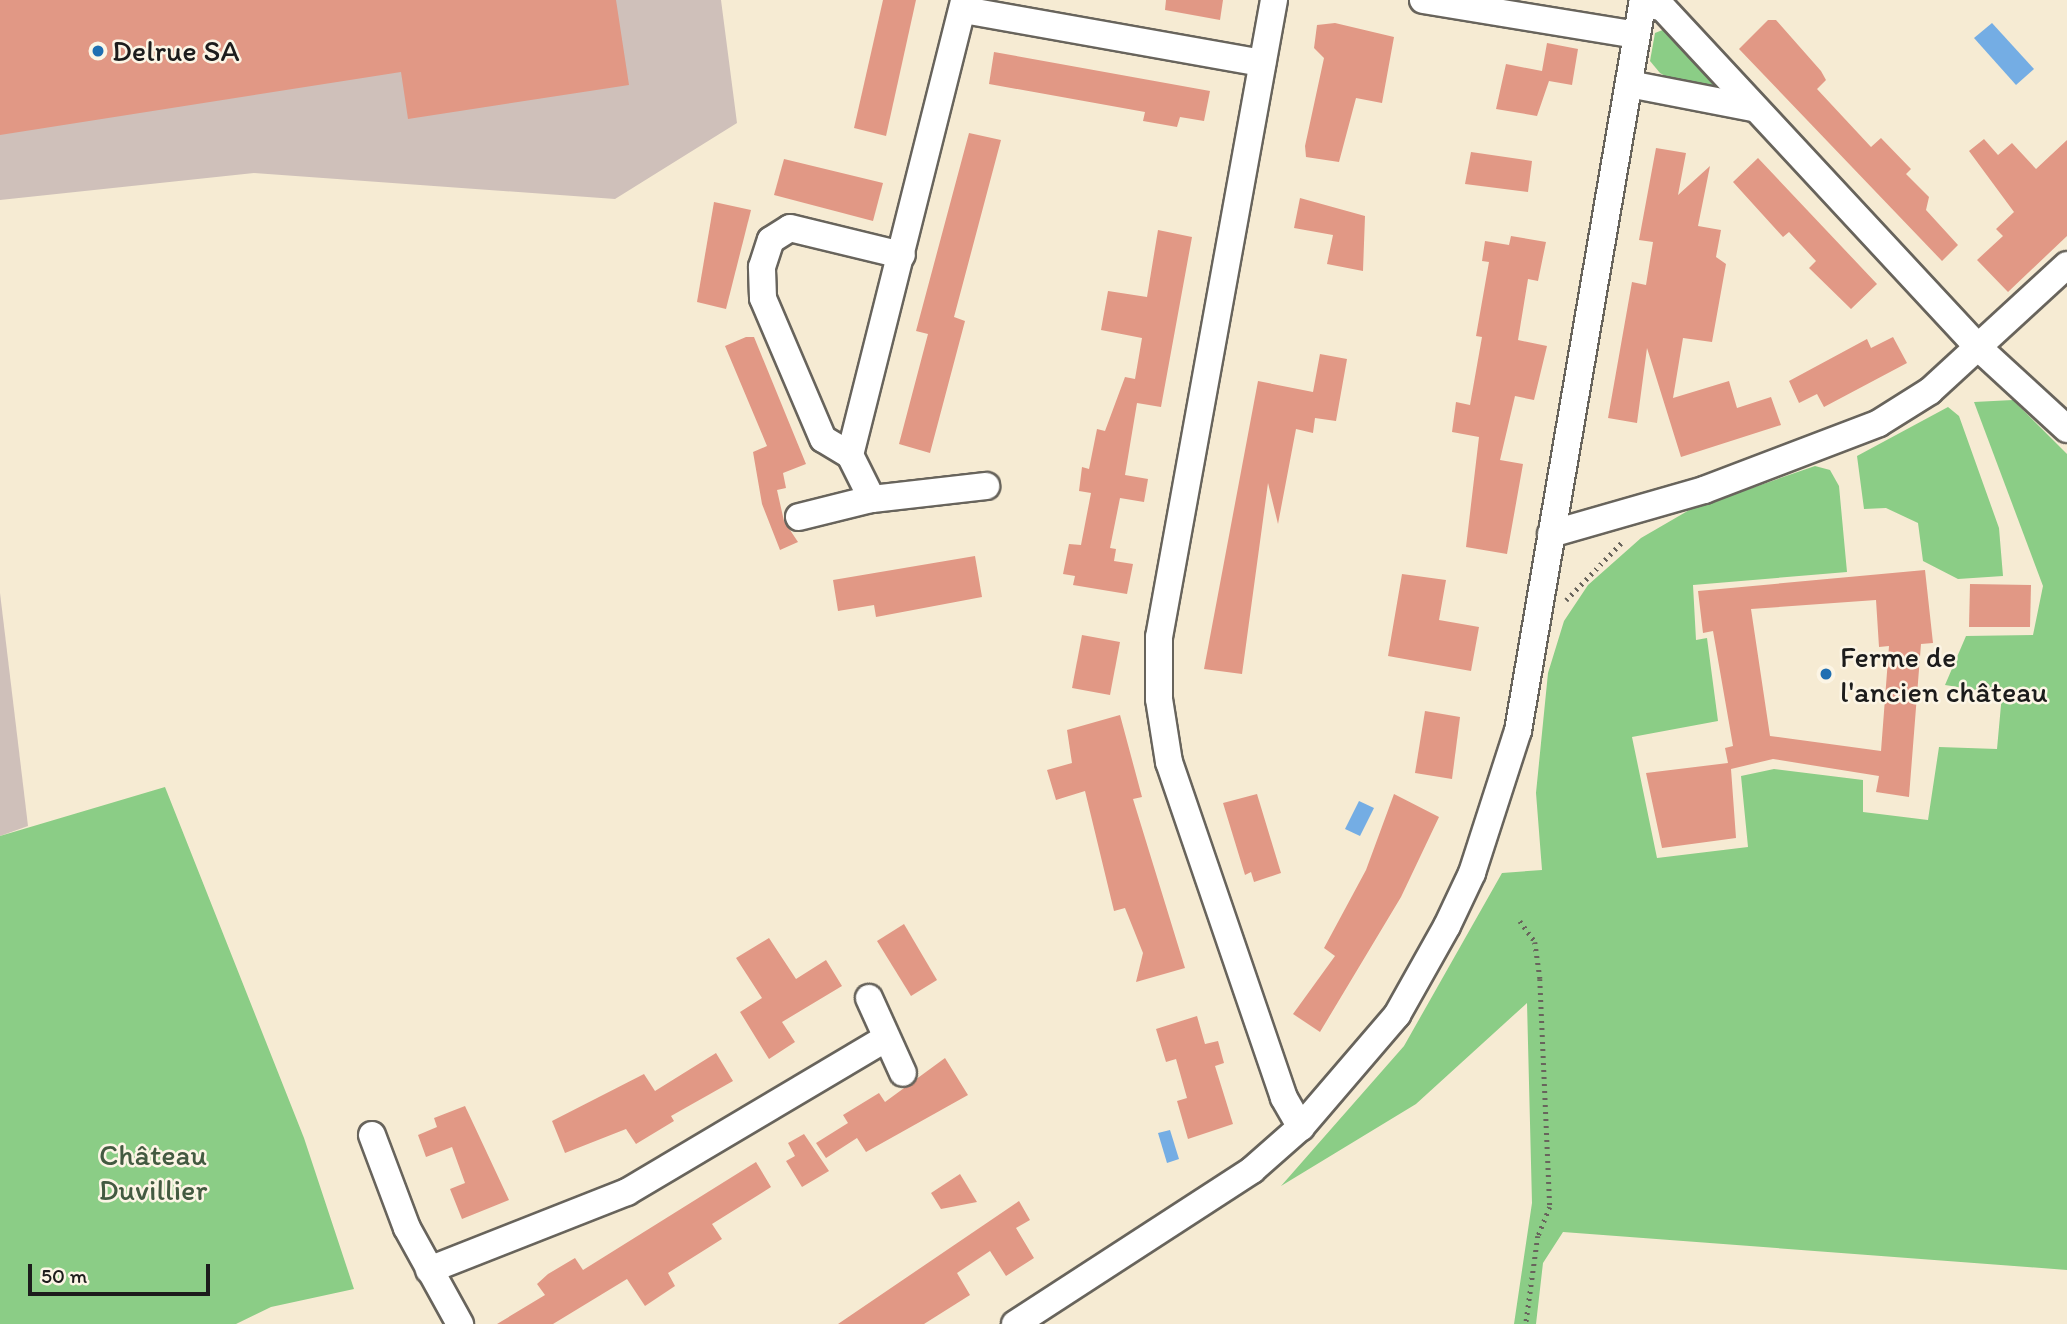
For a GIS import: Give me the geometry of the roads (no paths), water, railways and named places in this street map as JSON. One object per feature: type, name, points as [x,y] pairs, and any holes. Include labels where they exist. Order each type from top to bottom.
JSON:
[{"type":"street","points":[[1274,0],[1159,638],[1159,699],[1169,762],[1284,1098],[1301,1127]]},
{"type":"street","points":[[1423,0],[1636,35]]},
{"type":"street","points":[[1015,1324],[1252,1170],[1301,1127],[1397,1015],[1472,873],[1518,731],[1642,2],[1662,7],[1753,108],[1980,349],[2067,429]]},
{"type":"street","points":[[850,455],[964,5],[1262,63]]},
{"type":"street","points":[[1629,84],[1753,108]]},
{"type":"street","points":[[872,499],[850,455],[824,439],[763,298],[766,247],[783,230],[802,228],[902,255]]},
{"type":"street","points":[[1551,534],[1704,490],[1879,423],[1930,391],[1980,349],[2067,265]]},
{"type":"street","points":[[800,517],[872,499],[986,486]]},
{"type":"street","points":[[869,998],[902,1073]]},
{"type":"street","points":[[429,1270],[627,1192],[885,1039]]},
{"type":"street","points":[[372,1135],[429,1270],[460,1324]]},
{"type":"water","points":[[1992,23],[2034,69],[2016,85],[1974,38]]},
{"type":"water","points":[[1359,801],[1374,808],[1360,836],[1345,829]]},
{"type":"water","points":[[1170,1130],[1179,1159],[1167,1163],[1158,1133]]},
{"type":"place","name":"Delrue SA","points":[[98,51]]},
{"type":"place","name":"Ferme de l'ancien château","points":[[1826,674]]},
{"type":"park label","name":"Château Duvillier","points":[[153,1172]]}]
